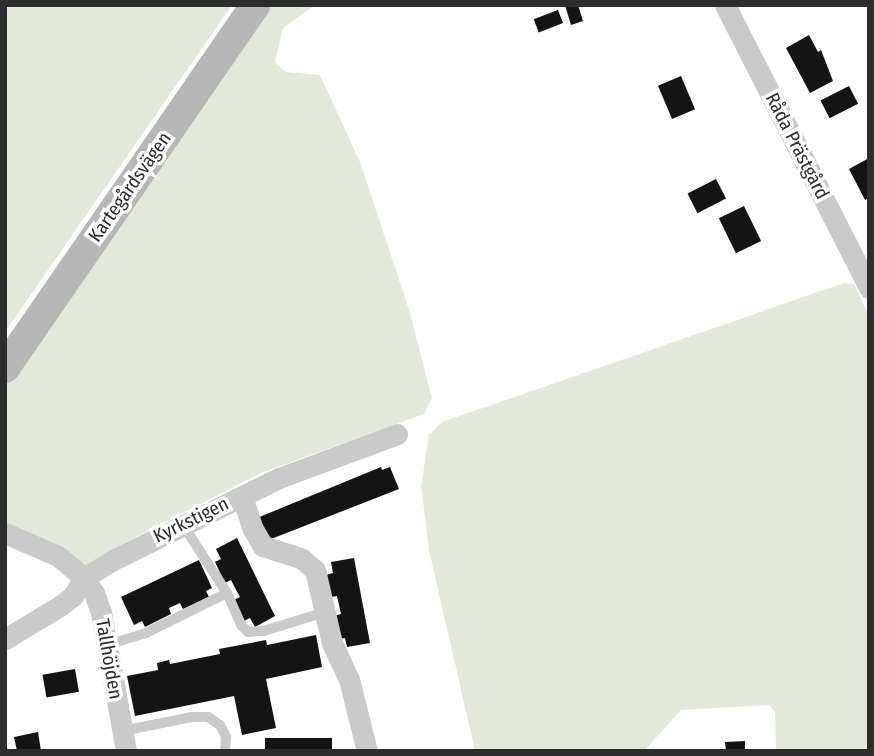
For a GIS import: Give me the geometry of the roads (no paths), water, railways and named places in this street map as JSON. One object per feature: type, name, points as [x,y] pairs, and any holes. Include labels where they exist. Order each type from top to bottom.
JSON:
[{"type":"street","name":"Kartegårdsvägen","points":[[5,368],[256,5]]},
{"type":"street","name":"Råda Prästgård","points":[[725,5],[869,288]]},
{"type":"street","name":"Kyrkstigen","points":[[5,639],[73,596],[84,578],[183,524],[279,478],[397,434]]},
{"type":"street","points":[[242,496],[253,529],[263,546],[301,558],[315,570],[332,643],[349,679],[367,751]]},
{"type":"street","name":"Tallhöjden","points":[[5,533],[58,556],[84,578],[101,612],[124,741]]},
{"type":"lane","points":[[183,524],[227,593],[242,626],[248,632],[264,631],[325,612]]},
{"type":"lane","points":[[107,645],[146,634],[227,593]]},
{"type":"lane","points":[[124,741],[192,717],[208,717],[220,725],[226,737],[225,751]]}]
